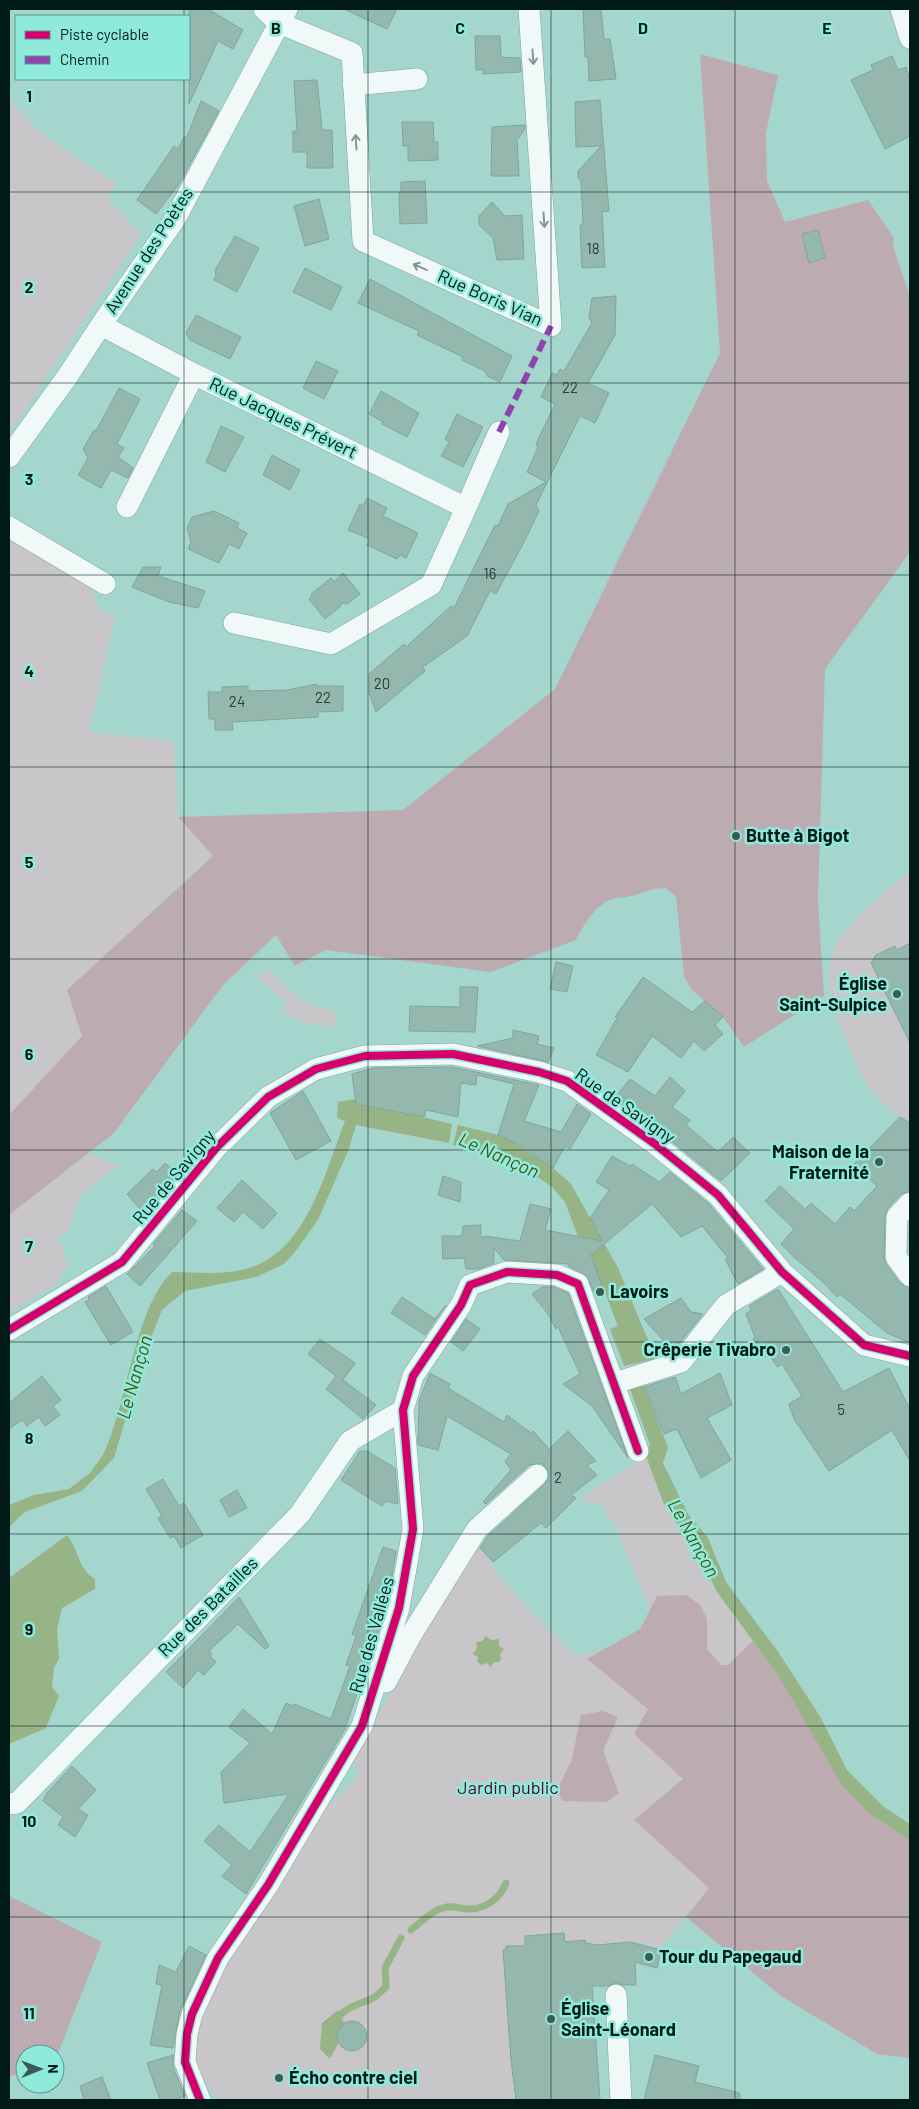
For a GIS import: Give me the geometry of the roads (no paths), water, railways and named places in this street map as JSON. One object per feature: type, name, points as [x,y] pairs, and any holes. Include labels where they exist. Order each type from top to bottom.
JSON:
[{"type":"street","name":"Rue Boris Vian","points":[[277,13],[352,53],[363,241],[551,326],[529,9]]},
{"type":"street","points":[[901,9],[910,38]]},
{"type":"street","name":"Avenue des Poètes","points":[[9,457],[67,377],[175,218],[277,13]]},
{"type":"street","points":[[353,85],[416,79]]},
{"type":"street","name":"Rue Jacques Prévert","points":[[101,325],[194,374],[466,508]]},
{"type":"street","points":[[127,507],[194,374]]},
{"type":"street","points":[[234,623],[331,644],[431,585],[500,432]]},
{"type":"street","points":[[9,527],[105,584]]},
{"type":"street","name":"Rue de Savigny","points":[[9,1330],[122,1262],[216,1148],[268,1097],[316,1069],[365,1056],[462,1055],[538,1072],[567,1081],[655,1144],[718,1194],[778,1268],[864,1345],[910,1356]]},
{"type":"street","points":[[910,1203],[897,1217],[896,1257],[910,1276]]},
{"type":"street","points":[[620,1381],[681,1362],[726,1304],[778,1268]]},
{"type":"street","name":"Rue des Vallées","points":[[200,2100],[185,2062],[187,2034],[192,2014],[218,1958],[268,1885],[362,1726],[399,1608],[413,1528],[403,1410],[413,1376],[462,1306],[470,1285],[507,1272],[557,1275],[578,1284],[620,1381],[638,1451]]},
{"type":"street","name":"Rue des Batailles","points":[[9,1804],[17,1802],[300,1514],[350,1441],[403,1410]]},
{"type":"street","points":[[362,1726],[410,1636],[477,1529],[537,1474]]},
{"type":"street","points":[[616,1996],[621,2100]]},
{"type":"water","name":"Le Nançon","points":[[356,1099],[356,1104],[393,1110],[452,1124],[449,1143],[356,1125],[348,1151],[318,1220],[295,1252],[284,1264],[256,1277],[185,1291],[162,1310],[146,1351],[114,1458],[82,1491],[25,1512],[9,1527],[9,1505],[34,1495],[69,1489],[90,1473],[103,1455],[119,1411],[132,1359],[149,1309],[159,1288],[172,1272],[233,1272],[252,1267],[271,1258],[301,1226],[322,1184],[345,1121],[337,1118],[338,1102]]},
{"type":"water","name":"Le Nançon","points":[[458,1125],[498,1135],[514,1143],[553,1168],[571,1184],[618,1268],[656,1359],[624,1366],[610,1329],[618,1326],[593,1262],[581,1245],[565,1202],[552,1187],[512,1159],[453,1145]]},
{"type":"water","name":"Le Nançon","points":[[642,1383],[668,1447],[663,1463],[688,1514],[708,1538],[726,1582],[779,1653],[821,1718],[847,1770],[884,1807],[910,1824],[910,1840],[870,1814],[842,1785],[778,1675],[717,1592],[705,1567],[663,1502],[646,1456],[650,1445],[629,1386]]},
{"type":"water","points":[[67,1535],[85,1570],[95,1579],[95,1589],[62,1608],[57,1630],[59,1658],[54,1668],[52,1687],[59,1696],[46,1728],[9,1744],[9,1578]]},
{"type":"water","points":[[486,1636],[491,1640],[499,1639],[499,1646],[504,1649],[500,1654],[501,1659],[499,1662],[494,1662],[491,1667],[487,1663],[481,1665],[477,1661],[478,1657],[473,1654],[477,1648],[476,1642],[482,1641]]},
{"type":"water","points":[[338,2010],[344,2023],[337,2032],[338,2044],[330,2059],[320,2049],[322,2023]]},
{"type":"waterway","points":[[411,1930],[427,1916],[442,1908],[470,1909],[482,1907],[497,1897],[506,1883]]},
{"type":"waterway","points":[[335,2022],[347,2010],[373,1998],[386,1987],[385,1968],[401,1938]]},
{"type":"place","name":"Butte à Bigot","points":[[736,836]]},
{"type":"place","name":"Église Saint-Sulpice","points":[[897,994]]},
{"type":"place","name":"Maison de la Fraternité","points":[[879,1162]]},
{"type":"place","name":"Lavoirs","points":[[600,1292]]},
{"type":"place","name":"Crêperie Tivabro","points":[[786,1350]]},
{"type":"place","name":"Tour du Papegaud","points":[[649,1957]]},
{"type":"place","name":"Église Saint-Léonard","points":[[551,2019]]},
{"type":"place","name":"Écho contre ciel","points":[[279,2078]]},
{"type":"park label","name":"Jardin public","points":[[508,1788]]}]
